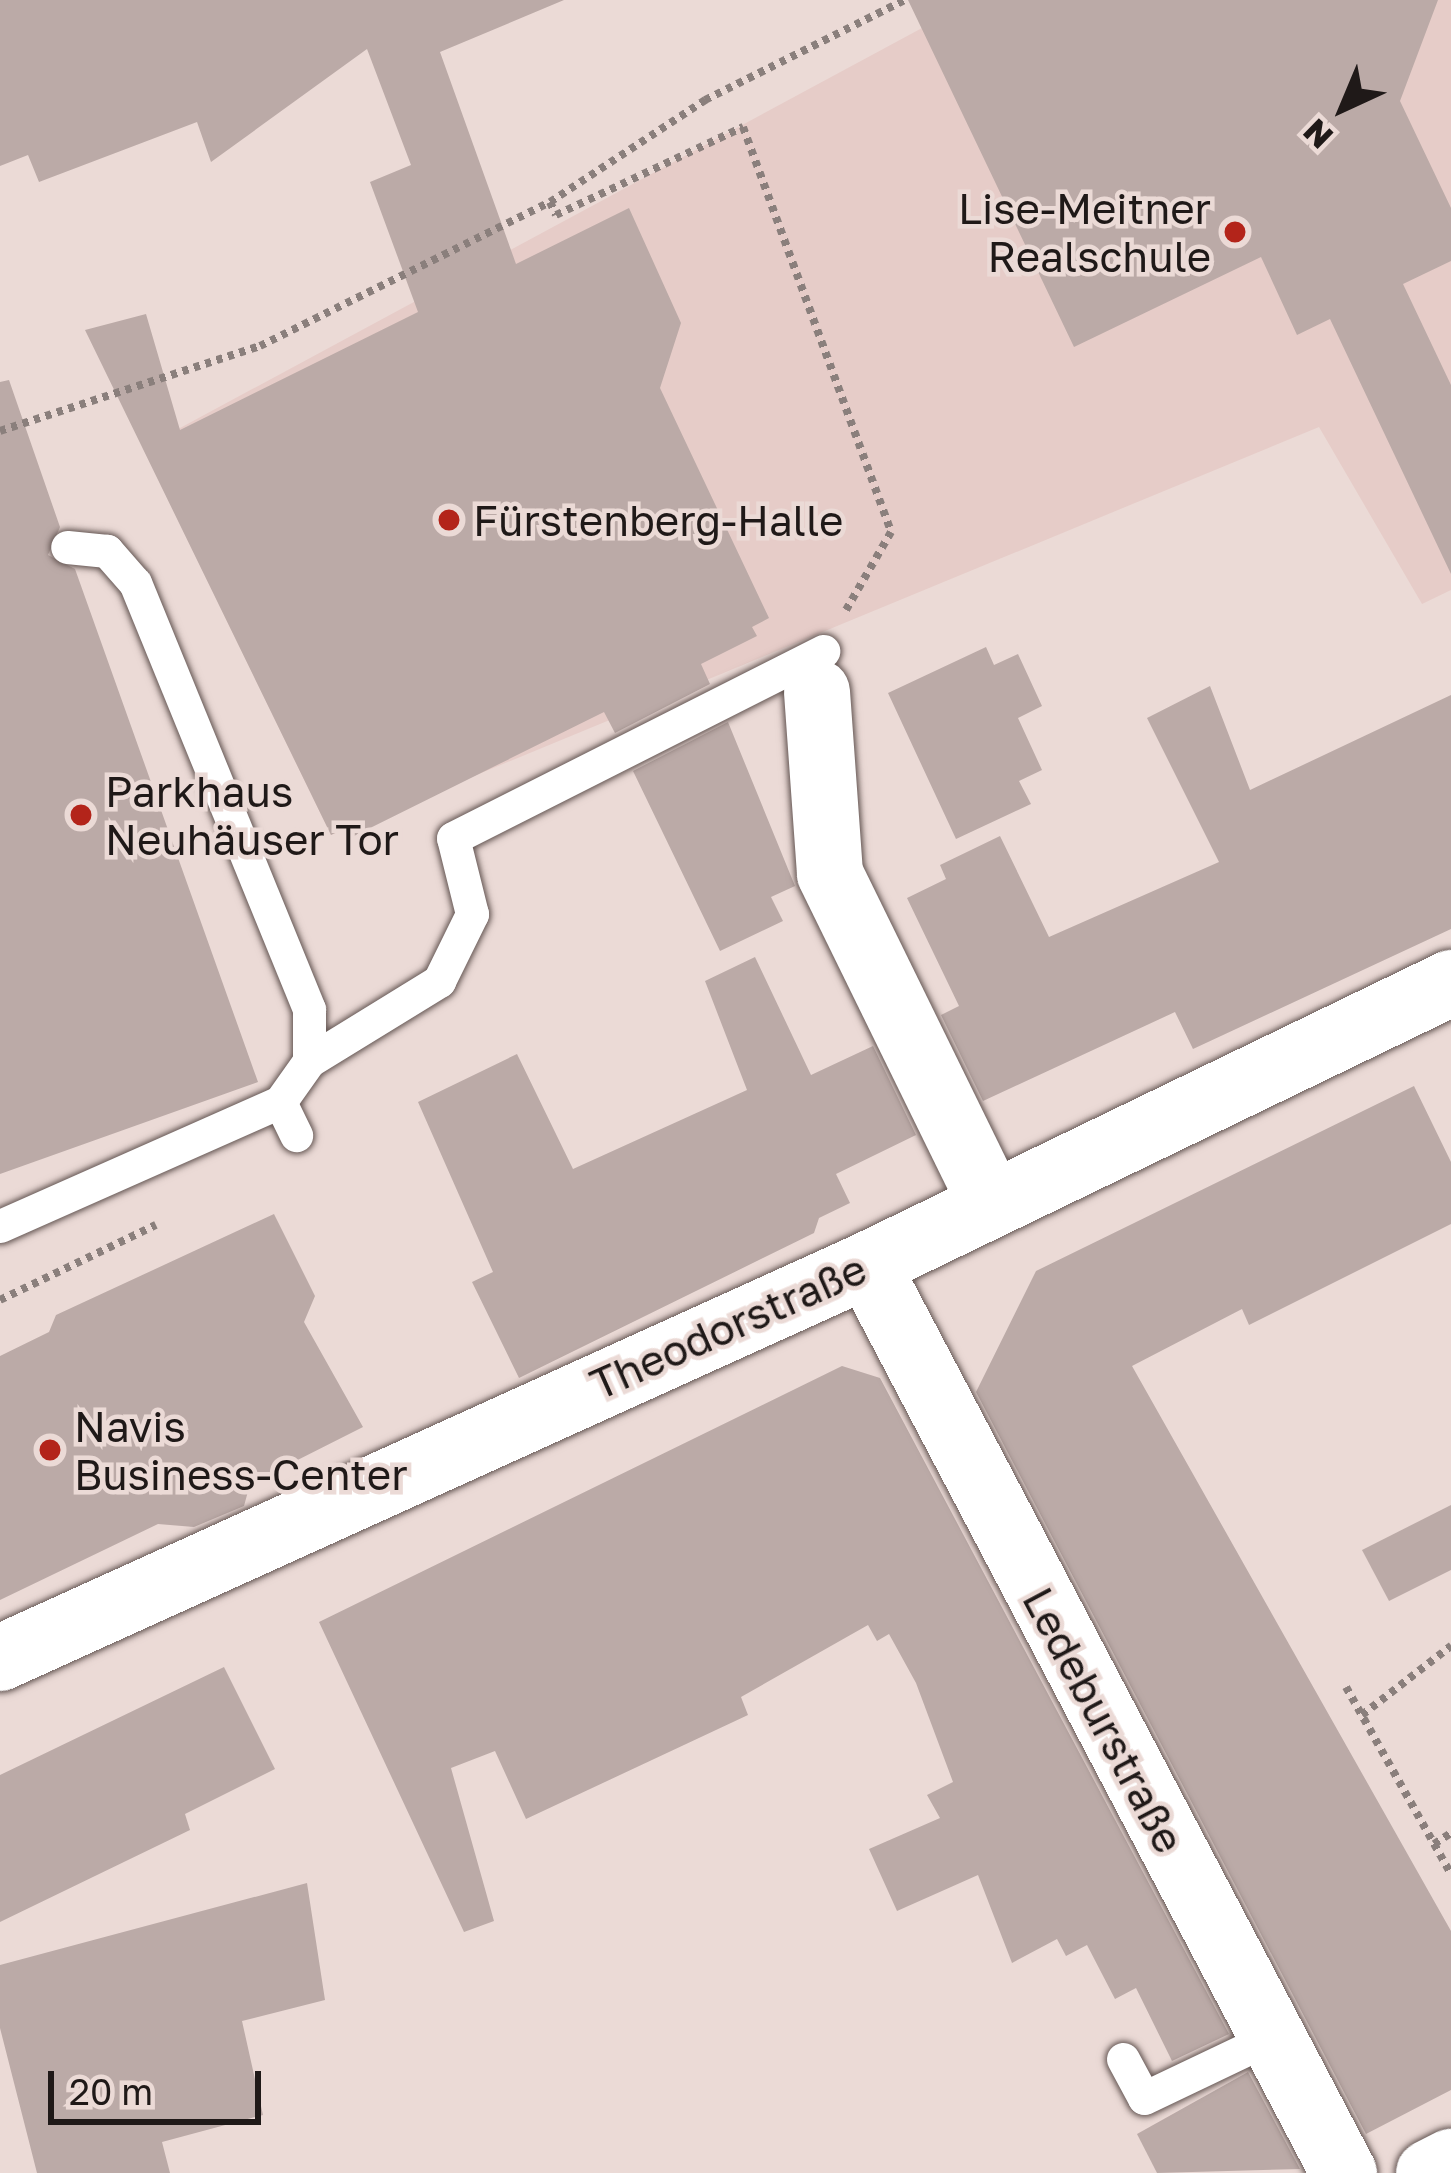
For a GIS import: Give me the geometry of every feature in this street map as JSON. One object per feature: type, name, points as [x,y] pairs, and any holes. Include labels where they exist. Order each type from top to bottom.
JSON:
[{"type":"street","points":[[820,671],[830,874],[992,1202]]},
{"type":"street","name":"Theodorstraße","points":[[0,1658],[867,1265],[1451,983]]},
{"type":"street","name":"Ledeburstraße","points":[[867,1265],[1344,2173]]},
{"type":"street","points":[[1429,2173],[1451,2162]]},
{"type":"lane","points":[[67,547],[107,551],[135,584],[309,1009],[309,1061]]},
{"type":"lane","points":[[0,1226],[280,1102],[309,1061],[439,981],[472,914],[453,838],[820,671]]},
{"type":"lane","points":[[280,1102],[296,1135]]},
{"type":"lane","points":[[1123,2059],[1144,2098],[1272,2037]]},
{"type":"path","points":[[0,430],[260,346],[550,202],[705,100],[904,0]]},
{"type":"path","points":[[550,202],[556,215],[743,127],[891,532],[820,671]]},
{"type":"path","points":[[0,1300],[156,1225]]},
{"type":"path","points":[[1361,1715],[1451,1646]]},
{"type":"path","points":[[1346,1687],[1451,1874]]},
{"type":"path","points":[[1434,1844],[1451,1833]]},
{"type":"shaded area","points":[[974,0],[1451,0],[1451,590],[1422,604],[1319,427],[331,835],[143,448]]},
{"type":"building","name":"Fürstenberg-Halle","points":[[0,0],[564,0],[440,52],[516,264],[629,208],[681,323],[660,388],[769,618],[752,627],[757,636],[701,664],[710,684],[615,733],[604,712],[352,837],[347,827],[331,835],[85,330],[146,314],[180,430],[418,312],[370,182],[411,165],[367,49],[211,162],[197,122],[39,182],[28,155],[0,166]]},
{"type":"building","name":"Lise-Meitner Realschule","points":[[908,0],[1438,0],[1400,101],[1451,208],[1451,261],[1403,284],[1451,385],[1451,574],[1330,319],[1297,335],[1261,257],[1074,347]]},
{"type":"building","name":"Parkhaus Neuhäuser Tor","points":[[9,380],[60,527],[48,555],[75,569],[258,1082],[0,1174],[0,382]]},
{"type":"building","points":[[986,647],[994,665],[1018,654],[1042,706],[1018,718],[1042,770],[1019,781],[1031,804],[956,839],[888,693]]},
{"type":"building","points":[[1210,686],[1250,790],[1451,695],[1451,929],[1193,1049],[1175,1012],[983,1101],[941,1015],[959,1006],[907,898],[946,879],[940,865],[1000,836],[1049,937],[1219,862],[1147,718]]},
{"type":"building","points":[[728,722],[795,886],[771,897],[783,921],[720,951],[633,771]]},
{"type":"building","points":[[755,957],[811,1075],[873,1046],[916,1135],[836,1174],[850,1203],[819,1218],[814,1233],[519,1378],[472,1282],[493,1272],[418,1102],[517,1054],[573,1169],[747,1090],[705,981]]},
{"type":"building","points":[[1414,1086],[1451,1162],[1451,1224],[1249,1325],[1242,1309],[1132,1366],[1451,1931],[1451,2090],[1366,2134],[976,1392],[1036,1271]]},
{"type":"building","points":[[274,1214],[315,1296],[304,1322],[363,1427],[250,1484],[244,1506],[194,1527],[158,1524],[0,1600],[0,1356],[49,1332],[56,1315]]},
{"type":"building","points":[[842,1366],[880,1378],[1229,2034],[1172,2061],[1136,1988],[1115,1999],[1087,1945],[1066,1956],[1057,1939],[1012,1963],[978,1875],[897,1911],[869,1849],[940,1818],[927,1795],[953,1782],[916,1683],[889,1634],[877,1641],[868,1625],[741,1697],[748,1715],[526,1819],[495,1751],[451,1768],[494,1921],[464,1932],[319,1622]]},
{"type":"building","points":[[1451,1505],[1451,1570],[1389,1601],[1362,1550]]},
{"type":"building","points":[[224,1667],[275,1769],[185,1814],[190,1830],[0,1922],[0,1775]]},
{"type":"building","points":[[307,1883],[325,2000],[242,2021],[263,2115],[162,2142],[170,2173],[37,2173],[0,2028],[0,1965]]},
{"type":"building","points":[[1248,2072],[1300,2169],[1157,2173],[1137,2134]]},
{"type":"place","name":"Lise-Meitner Realschule","points":[[1235,232]]},
{"type":"place","name":"Fürstenberg-Halle","points":[[449,520]]},
{"type":"place","name":"Parkhaus Neuhäuser Tor","points":[[81,815]]},
{"type":"place","name":"Navis Business-Center","points":[[50,1450]]}]
